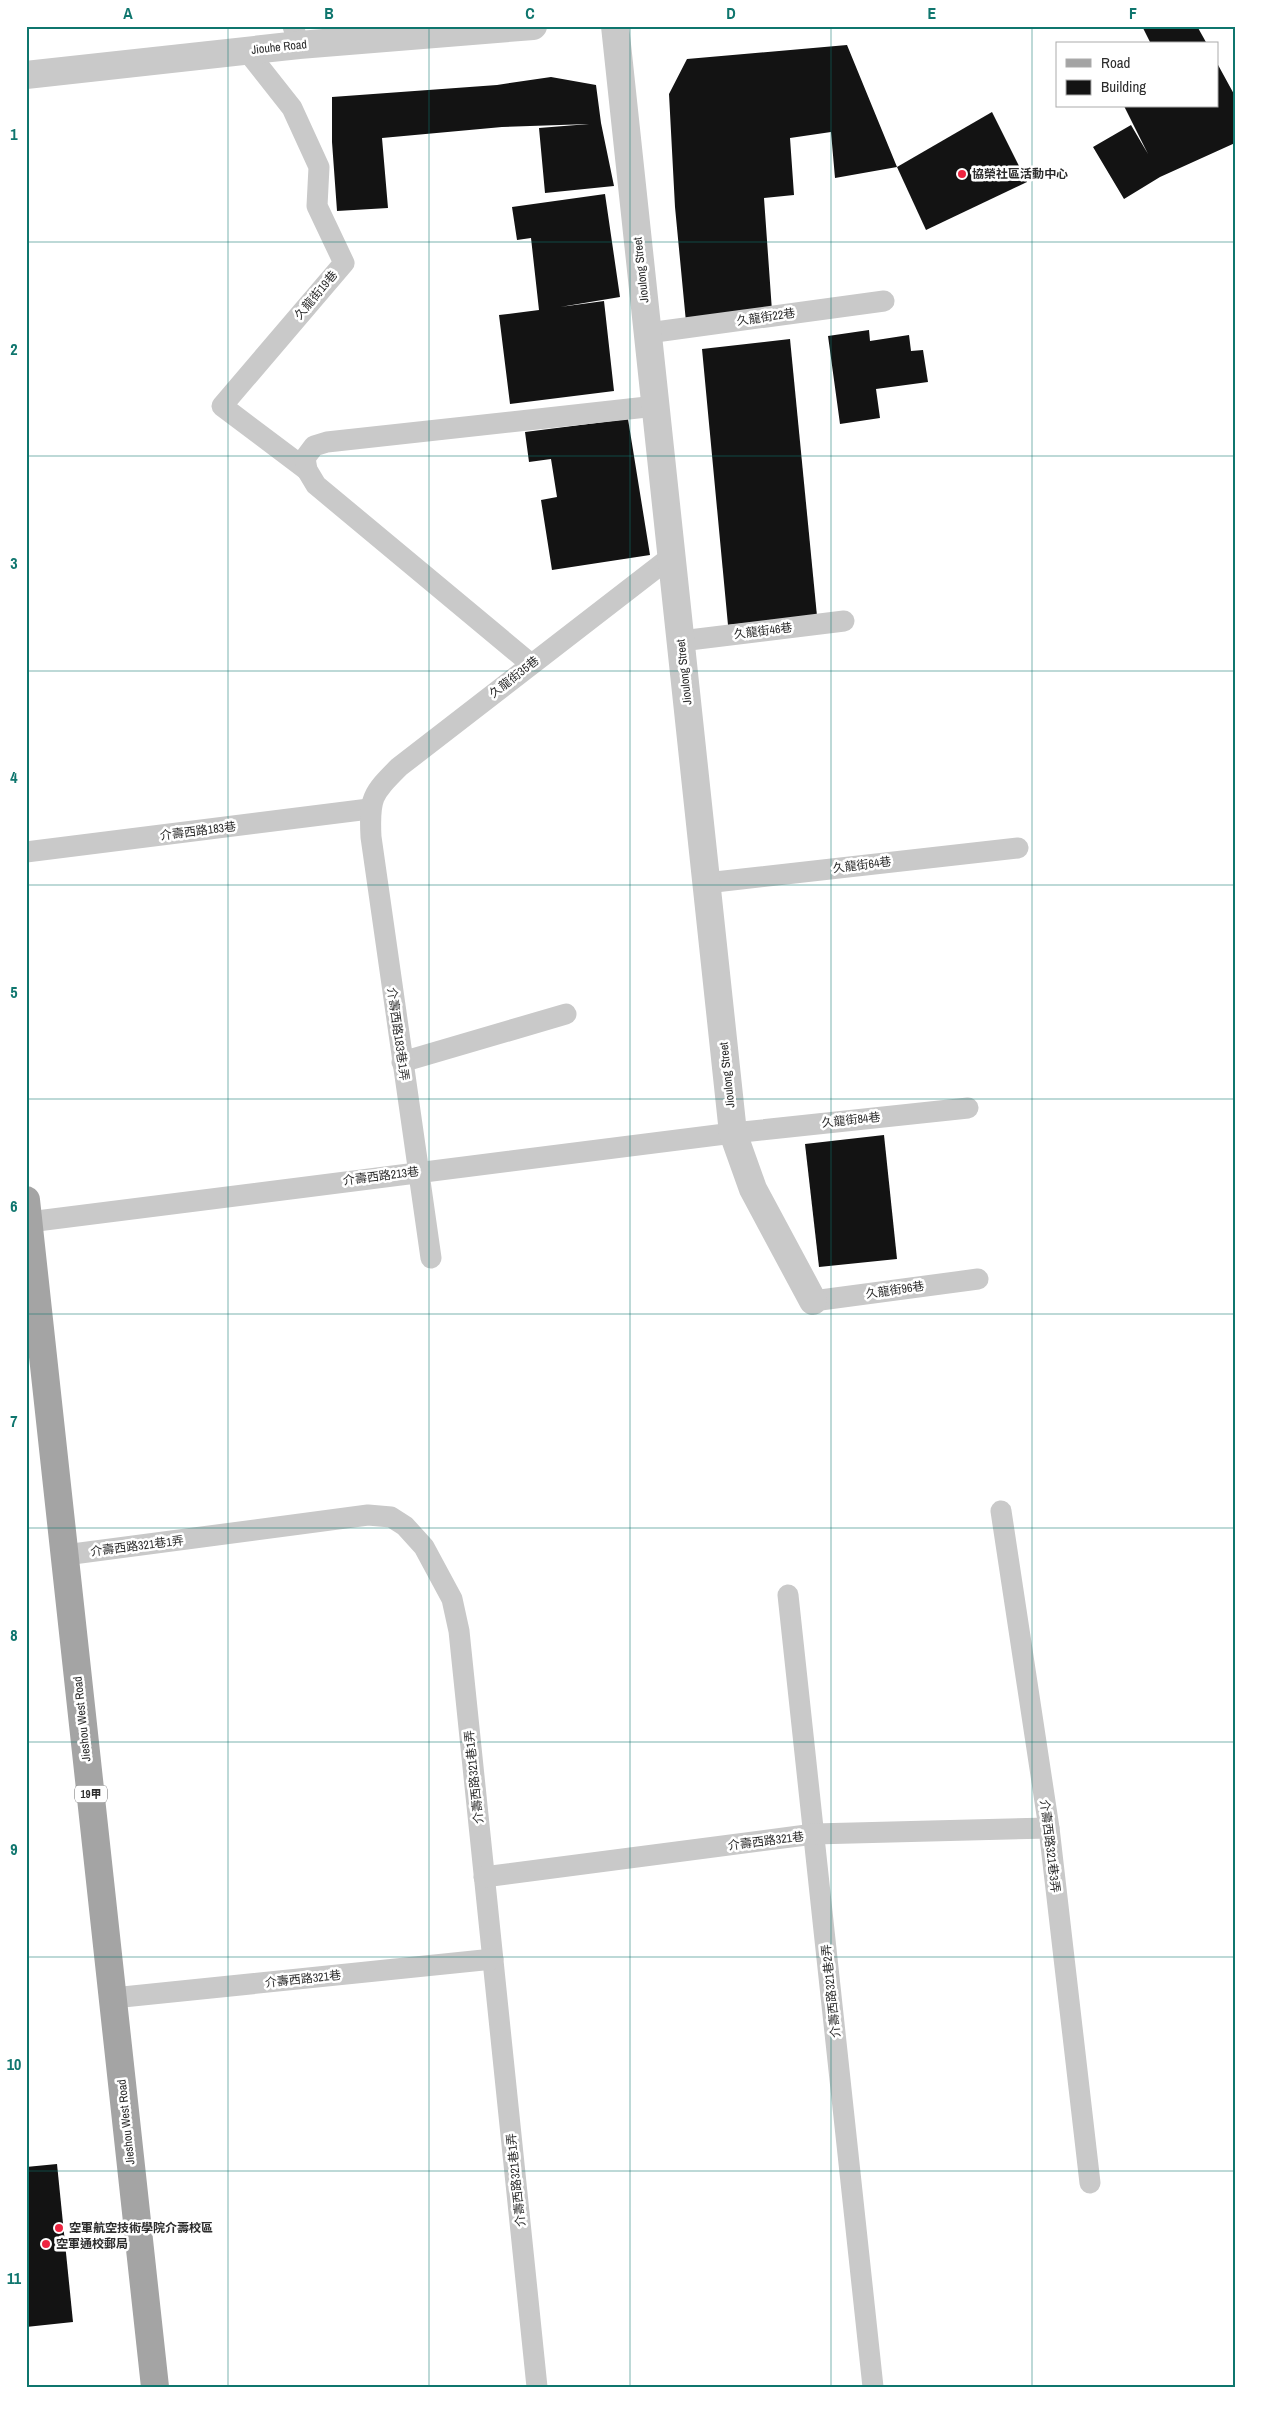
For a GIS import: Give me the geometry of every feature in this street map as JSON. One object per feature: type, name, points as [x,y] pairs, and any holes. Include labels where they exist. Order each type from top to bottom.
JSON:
[{"type":"main road","name":"Jieshou West Road","points":[[27,1211],[155,2387]]},
{"type":"street","name":"Jiouhe Road","points":[[26,75],[247,51],[296,36],[532,26]]},
{"type":"street","name":"Jioulong Street","points":[[615,26],[733,1133],[753,1189],[813,1301]]},
{"type":"lane","name":"久龍街19巷","points":[[247,51],[292,108],[319,167],[317,206],[344,263],[222,406],[307,470],[316,485],[531,664]]},
{"type":"lane","name":"久龍街22巷","points":[[648,333],[884,301]]},
{"type":"lane","points":[[307,470],[305,458],[314,446],[327,442],[656,406]]},
{"type":"lane","name":"久龍街35巷","points":[[369,810],[376,789],[399,767],[672,556]]},
{"type":"lane","name":"久龍街46巷","points":[[681,641],[844,621]]},
{"type":"lane","name":"介壽西路183巷","points":[[26,852],[369,810]]},
{"type":"lane","name":"介壽西路183巷1弄","points":[[369,810],[371,837],[430,1258]]},
{"type":"lane","name":"久龍街64巷","points":[[706,883],[1018,848]]},
{"type":"lane","points":[[402,1062],[566,1014]]},
{"type":"lane","name":"久龍街84巷","points":[[733,1133],[968,1108]]},
{"type":"lane","name":"介壽西路213巷","points":[[27,1211],[418,1172],[733,1133]]},
{"type":"lane","name":"久龍街96巷","points":[[813,1301],[978,1279]]},
{"type":"lane","name":"介壽西路321巷3弄","points":[[1001,1511],[1049,1828],[1090,2183]]},
{"type":"lane","name":"介壽西路321巷1弄","points":[[65,1555],[368,1516],[391,1517],[406,1526],[424,1547],[452,1599],[459,1631],[538,2387]]},
{"type":"lane","name":"介壽西路321巷2弄","points":[[788,1595],[873,2387]]},
{"type":"lane","name":"介壽西路321巷","points":[[484,1877],[814,1834],[1049,1828]]},
{"type":"lane","name":"介壽西路321巷","points":[[113,1998],[493,1959]]},
{"type":"building","points":[[1142,26],[1197,26],[1206,42],[1150,42]]},
{"type":"building","points":[[847,45],[897,167],[835,178],[831,132],[790,138],[794,195],[764,198],[772,311],[686,322],[675,207],[669,94],[687,59]]},
{"type":"building","points":[[1218,65],[1235,96],[1235,143],[1160,177],[1124,199],[1093,147],[1131,125],[1148,154],[1125,108],[1218,108]]},
{"type":"building","points":[[551,77],[596,85],[601,123],[614,186],[545,193],[539,128],[589,124],[502,127],[382,138],[388,208],[337,211],[332,142],[332,97],[497,85]]},
{"type":"building","name":"協榮社區活動中心","points":[[992,112],[1027,182],[926,230],[897,167]]},
{"type":"building","points":[[605,194],[620,297],[560,307],[604,301],[614,391],[510,404],[499,315],[539,310],[531,238],[517,240],[512,207]]},
{"type":"building","points":[[869,330],[870,341],[909,335],[911,351],[923,350],[928,382],[876,389],[880,418],[840,424],[828,336]]},
{"type":"building","points":[[790,339],[817,616],[728,625],[702,349]]},
{"type":"building","points":[[628,419],[650,555],[552,570],[541,500],[557,497],[551,459],[529,462],[525,432]]},
{"type":"building","points":[[884,1135],[897,1259],[819,1267],[805,1144]]},
{"type":"building","name":"空軍通校郵局","points":[[57,2164],[73,2322],[26,2327],[26,2167]]},
{"type":"place","name":"協榮社區活動中心","points":[[962,174]]},
{"type":"place","name":"空軍航空技術學院介壽校區","points":[[59,2228]]},
{"type":"place","name":"空軍通校郵局","points":[[46,2244]]}]
